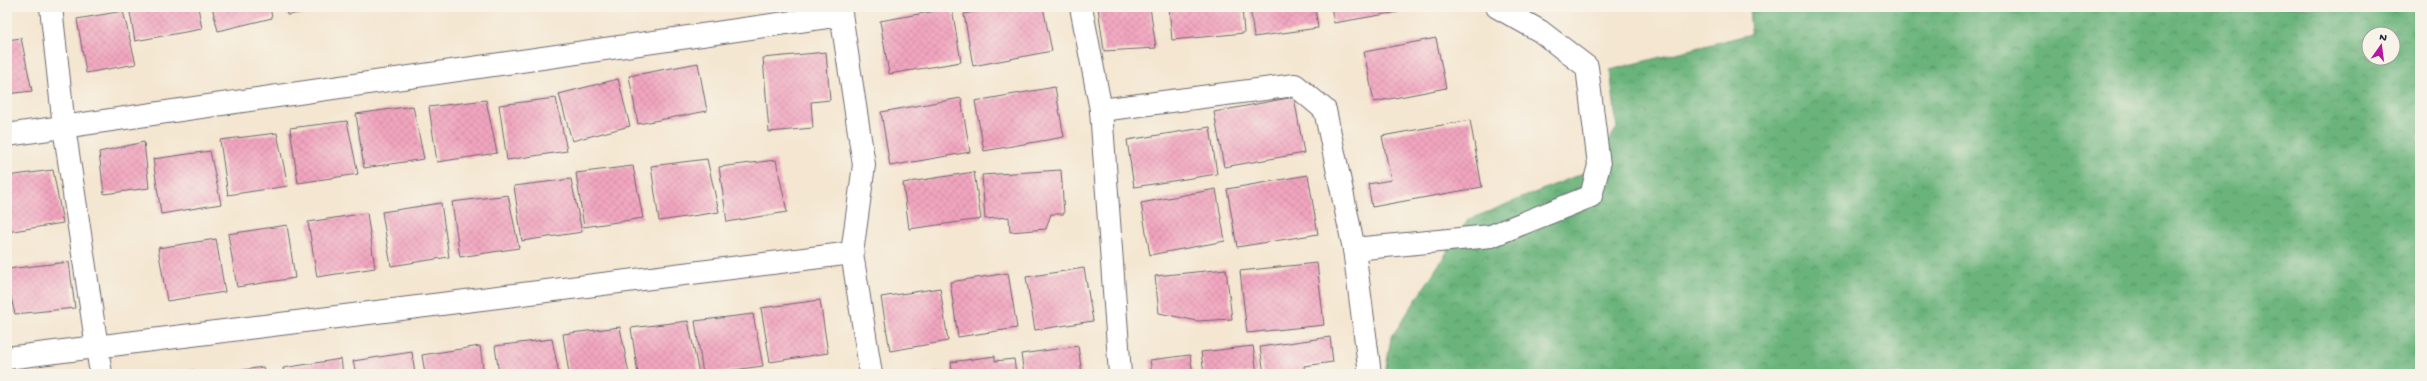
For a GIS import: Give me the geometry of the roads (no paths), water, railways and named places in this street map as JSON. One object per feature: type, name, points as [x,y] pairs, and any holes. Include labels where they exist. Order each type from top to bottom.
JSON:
[{"type":"street","points":[[51,7],[64,127],[101,374]]},
{"type":"street","points":[[1081,7],[1101,110],[1120,374]]},
{"type":"street","points":[[1354,249],[1491,236],[1591,196],[1599,165],[1587,67],[1540,32],[1497,7]]},
{"type":"street","points":[[7,135],[841,11],[864,164],[852,253],[871,374]]},
{"type":"street","points":[[1101,110],[1295,85],[1325,110],[1354,249],[1370,374]]},
{"type":"street","points":[[7,358],[97,345],[852,253]]}]
